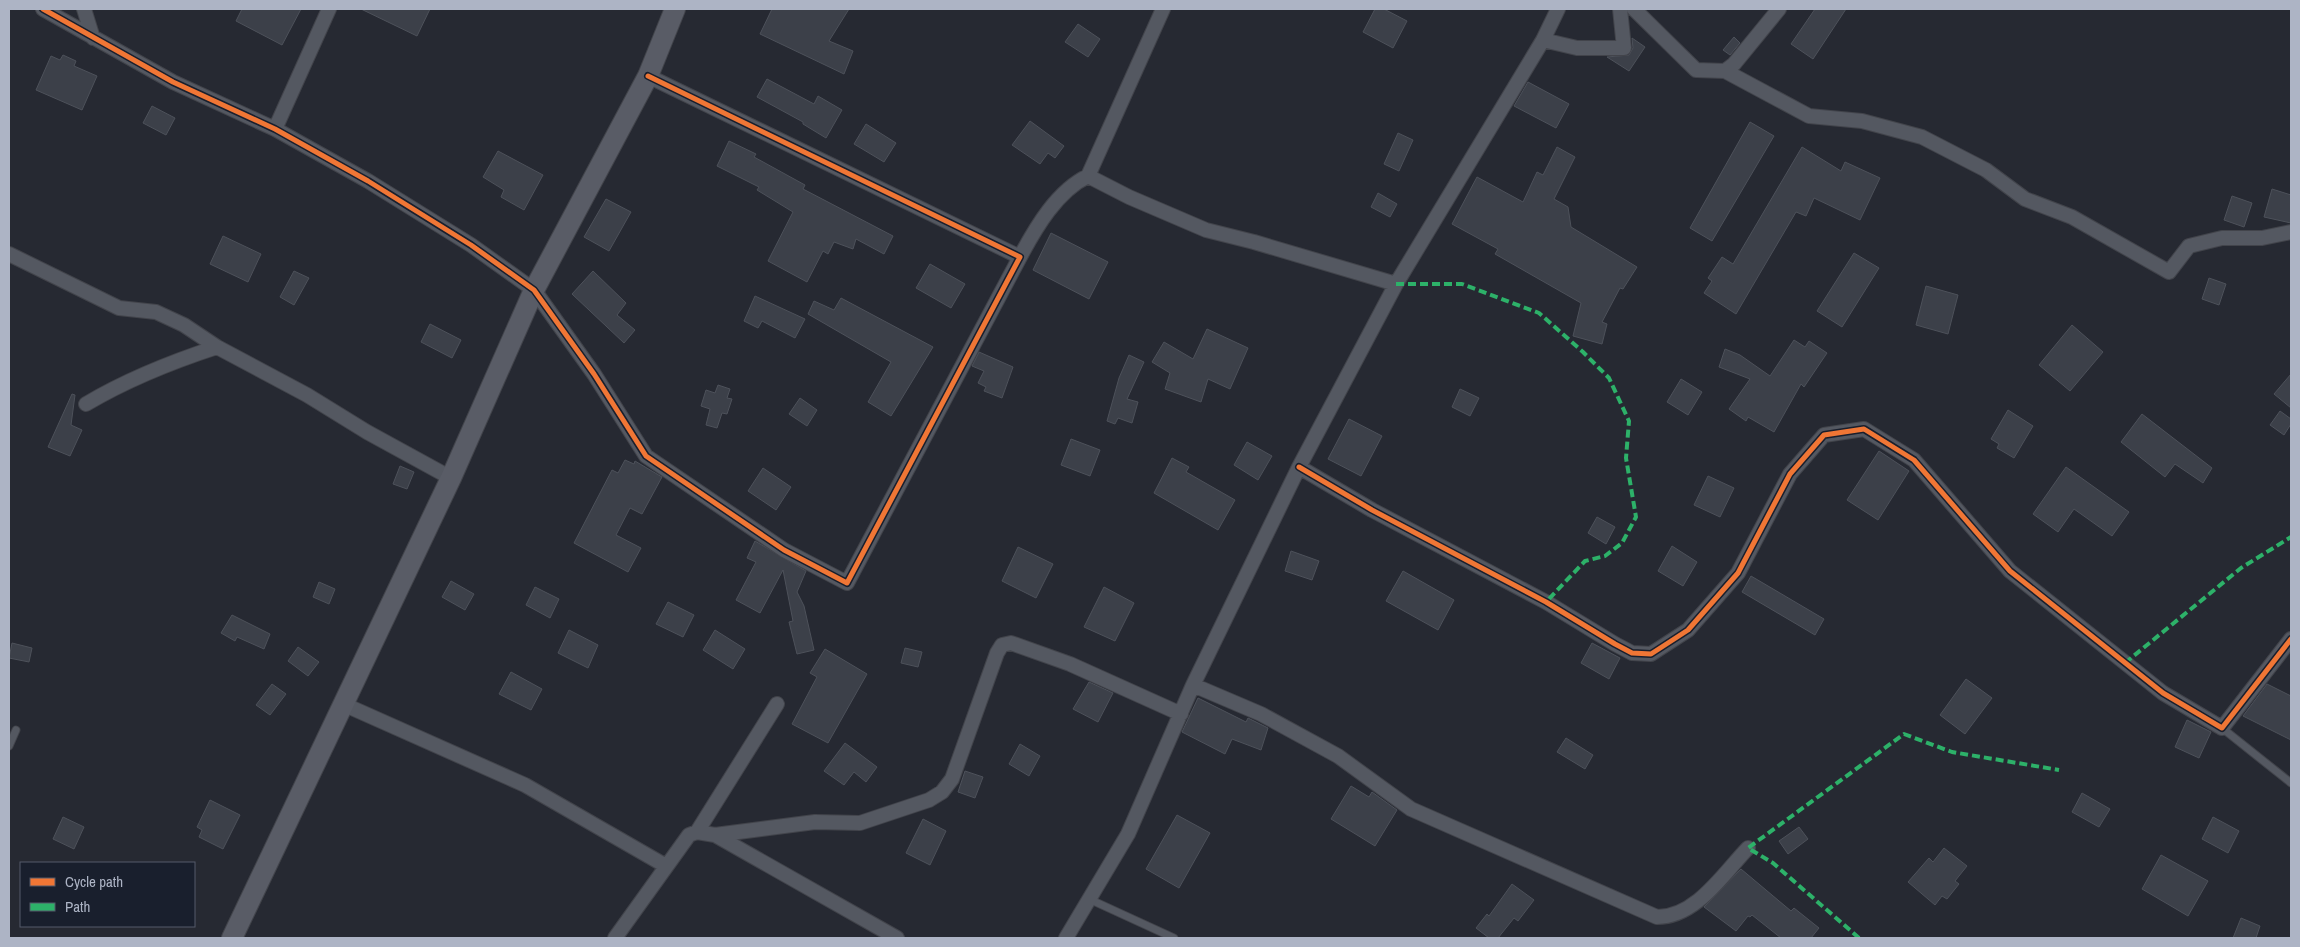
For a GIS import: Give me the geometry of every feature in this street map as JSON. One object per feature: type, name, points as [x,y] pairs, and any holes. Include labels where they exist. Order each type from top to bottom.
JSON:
[{"type":"main road","points":[[232,938],[451,478],[534,290],[648,76],[675,9]]},
{"type":"street","points":[[43,9],[173,82],[275,129],[368,181],[471,245],[534,290],[594,374],[646,456],[776,545],[847,583],[1032,236],[1063,193],[1074,182],[1088,176],[1163,9]]},
{"type":"street","points":[[84,9],[93,38]]},
{"type":"street","points":[[275,129],[329,9]]},
{"type":"street","points":[[1066,938],[1128,834],[1193,685],[1300,467],[1396,284],[1543,40],[1558,9]]},
{"type":"street","points":[[1543,40],[1577,48],[1624,48],[1620,9]]},
{"type":"street","points":[[1634,9],[1696,70],[1725,71],[1809,116],[1862,121],[1922,137],[1986,170],[2025,198],[2072,217],[2169,272],[2189,246],[2222,238],[2262,238],[2291,232]]},
{"type":"street","points":[[1725,71],[1734,64],[1779,9]]},
{"type":"street","points":[[648,76],[1020,257]]},
{"type":"street","points":[[1088,176],[1129,197],[1206,230],[1254,242],[1396,284]]},
{"type":"street","points":[[9,254],[119,308],[156,312],[184,325],[217,347],[306,395],[367,432],[451,478]]},
{"type":"street","points":[[86,404],[149,372],[217,347]]},
{"type":"street","points":[[1300,467],[1372,510],[1546,602],[1615,644],[1632,652],[1651,654],[1688,630],[1738,573],[1790,474],[1824,435],[1864,429],[1914,460],[2010,571],[2163,693],[2222,728],[2291,639]]},
{"type":"street","points":[[615,938],[689,834],[697,832],[715,834],[815,822],[860,823],[929,800],[942,792],[952,779],[997,653],[1002,646],[1011,643],[1070,664],[1181,714]]},
{"type":"street","points":[[1193,685],[1261,714],[1338,756],[1411,810],[1657,917],[1667,917],[1682,912],[1702,897],[1748,848]]},
{"type":"street","points":[[343,704],[525,785],[666,866]]},
{"type":"street","points":[[697,832],[777,704]]},
{"type":"street","points":[[715,834],[897,938]]},
{"type":"lane","points":[[2222,728],[2291,783]]},
{"type":"lane","points":[[9,746],[16,730]]},
{"type":"lane","points":[[1090,899],[1174,938]]},
{"type":"building","points":[[242,9],[301,9],[282,45],[236,21]]},
{"type":"building","points":[[361,9],[430,9],[417,36]]},
{"type":"building","points":[[772,9],[849,9],[829,41],[853,51],[844,74],[760,34]]},
{"type":"building","points":[[1375,9],[1384,9],[1407,21],[1393,48],[1363,32]]},
{"type":"building","points":[[1815,9],[1846,9],[1813,59],[1791,44]]},
{"type":"building","points":[[1078,24],[1100,39],[1088,57],[1065,42]]},
{"type":"building","points":[[1734,37],[1740,43],[1730,55],[1723,50]]},
{"type":"building","points":[[1632,38],[1645,47],[1629,71],[1607,57],[1629,55],[1633,48]]},
{"type":"building","points":[[63,55],[76,61],[74,66],[97,76],[82,110],[36,90],[51,56],[60,60]]},
{"type":"building","points":[[767,79],[814,104],[818,96],[842,110],[826,138],[803,124],[803,122],[757,97]]},
{"type":"building","points":[[1528,82],[1569,104],[1556,128],[1514,106]]},
{"type":"building","points":[[152,106],[175,118],[166,135],[143,123]]},
{"type":"building","points":[[1030,121],[1064,146],[1055,158],[1048,153],[1040,164],[1012,145]]},
{"type":"building","points":[[1750,122],[1774,136],[1712,241],[1690,228]]},
{"type":"building","points":[[866,124],[896,143],[884,162],[854,144]]},
{"type":"building","points":[[1398,133],[1413,140],[1399,171],[1384,164]]},
{"type":"building","points":[[729,141],[756,154],[754,157],[805,185],[803,189],[893,236],[884,254],[856,239],[853,249],[834,242],[828,254],[823,251],[807,282],[768,261],[793,212],[757,190],[759,187],[717,166]]},
{"type":"building","points":[[1557,147],[1575,157],[1554,199],[1568,207],[1571,227],[1637,267],[1623,289],[1620,288],[1602,322],[1607,324],[1602,344],[1573,336],[1581,303],[1495,254],[1498,249],[1452,224],[1477,177],[1523,202],[1537,172],[1543,175]]},
{"type":"building","points":[[1802,147],[1841,171],[1845,162],[1880,178],[1860,220],[1814,198],[1806,216],[1796,212],[1736,314],[1704,293],[1712,281],[1708,278],[1722,257],[1733,264]]},
{"type":"building","points":[[498,151],[543,175],[524,210],[501,197],[504,190],[483,177]]},
{"type":"building","points":[[2272,189],[2291,195],[2291,223],[2264,217]]},
{"type":"building","points":[[1378,193],[1397,204],[1390,217],[1371,207]]},
{"type":"building","points":[[2232,196],[2252,203],[2244,227],[2224,220]]},
{"type":"building","points":[[606,199],[631,212],[609,251],[584,237]]},
{"type":"building","points":[[1051,233],[1108,262],[1089,299],[1033,270]]},
{"type":"building","points":[[223,236],[261,254],[248,282],[210,264]]},
{"type":"building","points":[[1854,253],[1879,268],[1842,327],[1817,311]]},
{"type":"building","points":[[930,264],[965,284],[951,308],[916,288]]},
{"type":"building","points":[[294,271],[309,278],[294,305],[280,297]]},
{"type":"building","points":[[593,271],[626,303],[617,315],[635,330],[624,343],[572,294]]},
{"type":"building","points":[[2209,278],[2226,284],[2219,305],[2202,299]]},
{"type":"building","points":[[1926,286],[1958,295],[1948,334],[1916,325]]},
{"type":"building","points":[[755,296],[805,319],[795,338],[762,321],[758,328],[744,321]]},
{"type":"building","points":[[841,298],[933,347],[891,416],[868,402],[891,362],[808,314],[814,301],[834,310]]},
{"type":"building","points":[[430,324],[461,340],[452,358],[421,342]]},
{"type":"building","points":[[2072,325],[2103,352],[2070,391],[2039,365]]},
{"type":"building","points":[[1207,329],[1248,348],[1230,389],[1208,379],[1201,402],[1165,389],[1170,373],[1152,362],[1164,342],[1193,359]]},
{"type":"building","points":[[1794,340],[1805,347],[1809,341],[1827,353],[1804,387],[1801,384],[1774,432],[1748,417],[1746,421],[1729,409],[1750,379],[1719,367],[1725,349],[1740,355],[1770,376]]},
{"type":"building","points":[[979,352],[1013,367],[1002,398],[984,391],[986,387],[978,383],[984,371],[972,366]]},
{"type":"building","points":[[1129,355],[1144,362],[1127,399],[1138,402],[1132,423],[1118,418],[1115,424],[1107,421],[1119,378]]},
{"type":"building","points":[[2291,374],[2291,408],[2274,394]]},
{"type":"building","points":[[1681,379],[1702,392],[1688,415],[1667,402]]},
{"type":"building","points":[[718,385],[730,389],[727,398],[732,399],[727,414],[722,413],[717,428],[706,425],[710,409],[701,406],[706,390],[715,393]]},
{"type":"building","points":[[1460,389],[1479,398],[1470,416],[1452,407]]},
{"type":"building","points":[[72,394],[75,395],[71,425],[82,430],[70,456],[48,447]]},
{"type":"building","points":[[800,398],[817,410],[807,426],[789,414]]},
{"type":"building","points":[[2008,410],[2033,426],[2014,458],[1997,448],[1999,444],[1991,439]]},
{"type":"building","points":[[2280,411],[2291,419],[2291,424],[2284,435],[2270,425]]},
{"type":"building","points":[[2142,414],[2212,468],[2203,483],[2175,464],[2165,477],[2121,442]]},
{"type":"building","points":[[1349,419],[1382,436],[1361,476],[1328,459]]},
{"type":"building","points":[[1071,439],[1100,450],[1090,476],[1061,465]]},
{"type":"building","points":[[1247,442],[1272,456],[1258,480],[1234,465]]},
{"type":"building","points":[[1879,451],[1909,471],[1878,520],[1847,500]]},
{"type":"building","points":[[1172,458],[1189,467],[1186,472],[1235,500],[1218,530],[1154,493]]},
{"type":"building","points":[[625,460],[634,464],[635,461],[662,477],[642,514],[630,508],[616,535],[641,548],[628,572],[574,543],[612,470],[618,473]]},
{"type":"building","points":[[400,466],[414,472],[407,489],[393,484]]},
{"type":"building","points":[[2066,467],[2129,512],[2112,536],[2074,509],[2058,532],[2033,514]]},
{"type":"building","points":[[763,468],[791,487],[776,510],[748,491]]},
{"type":"building","points":[[1708,476],[1734,488],[1720,517],[1694,505]]},
{"type":"building","points":[[1597,517],[1615,527],[1606,544],[1588,533]]},
{"type":"building","points":[[755,541],[806,571],[797,592],[804,606],[814,650],[797,654],[789,622],[793,621],[783,570],[760,613],[736,600],[756,562],[747,558]]},
{"type":"building","points":[[1672,546],[1697,562],[1683,586],[1658,571]]},
{"type":"building","points":[[1018,547],[1053,564],[1036,598],[1002,581]]},
{"type":"building","points":[[1291,551],[1319,561],[1312,580],[1285,571]]},
{"type":"building","points":[[1403,571],[1454,600],[1438,630],[1386,601]]},
{"type":"building","points":[[1751,576],[1824,619],[1815,635],[1742,592]]},
{"type":"building","points":[[451,581],[474,594],[465,610],[442,597]]},
{"type":"building","points":[[319,582],[335,589],[329,604],[313,597]]},
{"type":"building","points":[[535,587],[559,599],[550,618],[526,605]]},
{"type":"building","points":[[1104,587],[1134,603],[1115,641],[1084,627]]},
{"type":"building","points":[[668,602],[694,615],[683,637],[656,624]]},
{"type":"building","points":[[232,615],[270,634],[264,649],[237,637],[235,641],[221,633]]},
{"type":"building","points":[[569,630],[598,645],[588,668],[558,653]]},
{"type":"building","points":[[715,630],[745,649],[733,669],[703,650]]},
{"type":"building","points":[[12,643],[32,648],[29,662],[9,658]]},
{"type":"building","points":[[1592,643],[1620,658],[1609,679],[1581,663]]},
{"type":"building","points":[[298,647],[319,662],[308,676],[288,661]]},
{"type":"building","points":[[905,648],[922,652],[918,667],[901,663]]},
{"type":"building","points":[[825,649],[867,674],[828,743],[792,724],[817,677],[810,673]]},
{"type":"building","points":[[511,672],[542,689],[531,710],[499,694]]},
{"type":"building","points":[[1966,679],[1992,698],[1965,734],[1940,715]]},
{"type":"building","points":[[1089,682],[1113,693],[1098,722],[1073,709]]},
{"type":"building","points":[[272,684],[286,694],[270,715],[256,705]]},
{"type":"building","points":[[2267,684],[2291,696],[2291,740],[2243,716]]},
{"type":"building","points":[[1198,698],[1246,722],[1248,718],[1268,728],[1261,750],[1232,739],[1225,754],[1182,732]]},
{"type":"building","points":[[2187,720],[2211,732],[2199,758],[2175,747]]},
{"type":"building","points":[[1566,738],[1593,755],[1585,769],[1557,752]]},
{"type":"building","points":[[845,743],[877,767],[866,782],[854,772],[844,785],[824,771]]},
{"type":"building","points":[[1020,744],[1040,756],[1029,776],[1009,764]]},
{"type":"building","points":[[965,771],[983,777],[975,798],[958,792]]},
{"type":"building","points":[[1351,786],[1369,797],[1372,792],[1397,810],[1375,846],[1331,819]]},
{"type":"building","points":[[2082,793],[2110,809],[2099,827],[2072,812]]},
{"type":"building","points":[[210,800],[240,815],[223,849],[199,837],[202,830],[197,827]]},
{"type":"building","points":[[1177,815],[1210,833],[1179,888],[1146,869]]},
{"type":"building","points":[[63,817],[84,827],[74,849],[53,839]]},
{"type":"building","points":[[2213,817],[2239,831],[2228,853],[2202,839]]},
{"type":"building","points":[[923,819],[946,831],[930,865],[906,853]]},
{"type":"building","points":[[1799,827],[1808,839],[1788,854],[1779,841]]},
{"type":"building","points":[[1944,848],[1967,866],[1955,881],[1959,884],[1947,899],[1942,896],[1935,905],[1908,882],[1929,858],[1933,862]]},
{"type":"building","points":[[2161,855],[2208,881],[2188,916],[2142,889]]},
{"type":"building","points":[[1741,869],[1791,911],[1794,908],[1819,928],[1811,938],[1781,938],[1752,915],[1748,916],[1736,931],[1704,907]]},
{"type":"building","points":[[1512,884],[1534,900],[1518,921],[1514,918],[1498,938],[1489,938],[1476,928],[1487,914],[1489,916]]},
{"type":"building","points":[[2241,918],[2260,926],[2256,938],[2233,938]]},
{"type":"marked path","points":[[1396,284],[1462,284],[1539,313],[1609,378],[1629,421],[1626,458],[1636,517],[1622,543],[1605,556],[1585,561],[1546,602]]},
{"type":"marked path","points":[[2125,663],[2241,568],[2291,537]]},
{"type":"marked path","points":[[1859,938],[1773,863],[1748,848],[1904,734],[1952,752],[2059,770]]},
{"type":"cycle path","points":[[43,9],[173,82],[275,129],[368,181],[471,245],[534,290],[594,374],[646,456],[784,550],[847,583],[1020,257],[648,76]]},
{"type":"cycle path","points":[[1299,467],[1372,510],[1546,602],[1615,644],[1632,653],[1651,654],[1688,630],[1738,573],[1790,474],[1824,435],[1864,429],[1914,460],[2010,571],[2163,693],[2222,728],[2291,639]]}]
